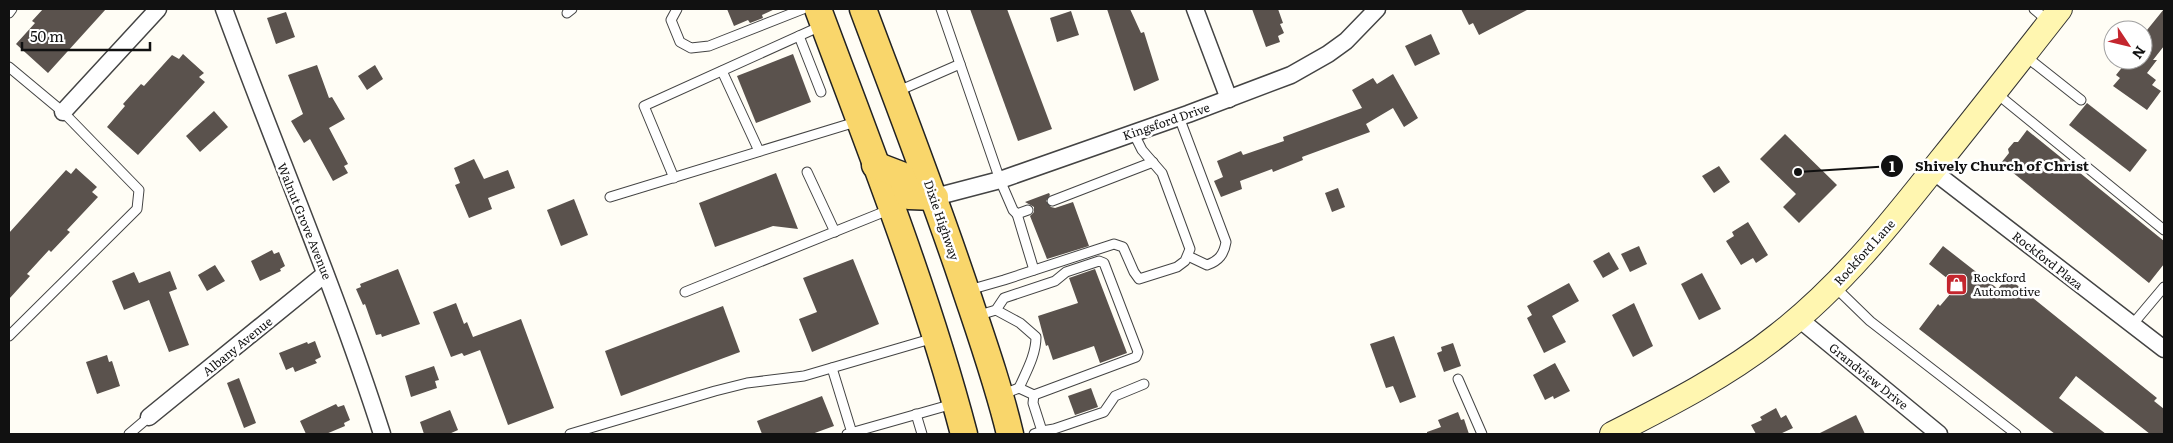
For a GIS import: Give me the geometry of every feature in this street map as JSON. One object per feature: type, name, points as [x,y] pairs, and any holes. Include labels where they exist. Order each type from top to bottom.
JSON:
[{"type":"main road","name":"Dixie Highway","points":[[863,9],[935,198],[966,290],[986,313],[1010,392],[1010,434]]},
{"type":"main road","name":"Rockford Lane","points":[[1612,434],[1645,426],[1777,336],[1834,286],[1892,221],[1995,92],[2024,55],[2048,13]]},
{"type":"main road","points":[[821,17],[937,337],[964,434]]},
{"type":"main road","points":[[875,166],[901,175],[909,196],[935,198]]},
{"type":"street","points":[[63,112],[158,9]]},
{"type":"street","name":"Walnut Grove Avenue","points":[[224,9],[259,106],[326,274],[382,434]]},
{"type":"street","points":[[1195,9],[1229,99]]},
{"type":"street","name":"Kingsford Drive","points":[[935,198],[1000,180],[1179,117],[1310,66],[1346,41],[1377,9]]},
{"type":"street","name":"Rockford Plaza","points":[[1932,171],[2164,349]]},
{"type":"street","name":"Albany Avenue","points":[[149,417],[326,274]]},
{"type":"street","name":"Grandview Drive","points":[[1798,318],[1939,434]]},
{"type":"lane","points":[[9,12],[12,9]]},
{"type":"lane","points":[[677,9],[671,20],[680,42],[691,48],[709,46],[803,9]]},
{"type":"lane","points":[[941,9],[1000,180],[1013,210],[1017,214],[1034,270]]},
{"type":"lane","points":[[674,178],[644,106],[799,36],[821,17]]},
{"type":"lane","points":[[799,36],[821,92]]},
{"type":"lane","points":[[2024,55],[2081,100]]},
{"type":"lane","points":[[895,93],[960,64]]},
{"type":"lane","points":[[9,67],[63,112],[139,190],[137,209],[9,336]]},
{"type":"lane","points":[[722,71],[759,151]]},
{"type":"lane","points":[[1995,92],[2164,230]]},
{"type":"lane","points":[[1179,117],[1226,242],[1225,251],[1214,263],[1202,264],[1188,256]]},
{"type":"lane","points":[[610,197],[859,120]]},
{"type":"lane","points":[[966,290],[1114,244],[1123,247],[1134,272],[1139,278],[1177,267],[1185,262],[1190,249],[1162,173],[1142,150],[1133,132]]},
{"type":"lane","points":[[1052,201],[1153,162]]},
{"type":"lane","points":[[807,172],[834,232]]},
{"type":"lane","points":[[686,292],[892,209]]},
{"type":"lane","points":[[1017,214],[1028,210]]},
{"type":"lane","points":[[1099,261],[1104,263],[1138,352],[1136,357],[1034,395],[1010,392],[1032,359],[1036,346],[1036,337],[1031,330],[1020,323],[986,313],[1004,298],[1055,281],[1066,272],[1099,261]]},
{"type":"lane","points":[[1834,286],[1870,321],[2004,431],[2016,434]]},
{"type":"lane","points":[[2132,325],[2164,287]]},
{"type":"lane","points":[[570,434],[715,391],[747,383],[804,376],[937,337]]},
{"type":"lane","points":[[832,368],[850,434],[956,403]]},
{"type":"lane","points":[[1458,379],[1482,434]]},
{"type":"lane","points":[[1034,395],[1033,403],[1038,433],[1104,412],[1115,396],[1144,384]]},
{"type":"lane","points":[[916,414],[922,434]]},
{"type":"lane","points":[[129,434],[149,417]]},
{"type":"building","points":[[43,9],[106,9],[48,73],[16,44],[35,23],[32,21]]},
{"type":"building","points":[[727,9],[775,9],[762,15],[763,18],[750,23],[748,20],[734,26]]},
{"type":"building","points":[[970,9],[1007,9],[1052,129],[1018,141]]},
{"type":"building","points":[[1107,9],[1130,9],[1141,33],[1144,32],[1159,80],[1134,91]]},
{"type":"building","points":[[1252,9],[1278,9],[1283,23],[1280,24],[1284,33],[1278,36],[1280,42],[1266,47]]},
{"type":"building","points":[[1461,9],[1529,9],[1479,35],[1473,23],[1469,25]]},
{"type":"building","points":[[2164,9],[2164,46],[2153,60],[2153,23]]},
{"type":"building","points":[[1071,11],[1079,35],[1057,42],[1050,18]]},
{"type":"building","points":[[286,12],[295,37],[276,44],[267,18]]},
{"type":"building","points":[[1431,34],[1440,54],[1415,66],[1405,46]]},
{"type":"building","points":[[183,54],[204,73],[199,77],[205,82],[138,155],[107,127],[125,106],[123,104],[141,84],[144,86],[172,55],[179,59]]},
{"type":"building","points":[[793,54],[811,102],[756,123],[737,76]]},
{"type":"building","points":[[317,65],[329,98],[332,97],[345,119],[329,128],[348,164],[344,166],[348,173],[333,181],[310,139],[304,143],[291,121],[303,114],[288,75]]},
{"type":"building","points":[[375,65],[383,79],[367,90],[358,76]]},
{"type":"building","points":[[2120,70],[2149,70],[2147,73],[2156,80],[2152,85],[2161,91],[2147,110],[2113,86],[2120,78],[2116,75]]},
{"type":"building","points":[[1393,74],[1418,118],[1404,127],[1393,108],[1366,124],[1370,132],[1302,157],[1303,160],[1273,172],[1272,169],[1240,181],[1242,189],[1221,197],[1214,181],[1223,177],[1217,161],[1241,151],[1243,155],[1284,141],[1283,137],[1362,108],[1352,90],[1373,78],[1377,84]]},
{"type":"building","points":[[2087,103],[2147,150],[2130,172],[2069,125]]},
{"type":"building","points":[[214,111],[228,127],[200,152],[186,136]]},
{"type":"building","points":[[2027,130],[2164,241],[2164,264],[2149,283],[2001,163],[2009,153],[2008,149],[2014,142],[2018,142]]},
{"type":"building","points":[[1785,134],[1837,185],[1799,223],[1783,207],[1796,194],[1760,159]]},
{"type":"building","points":[[474,159],[484,179],[508,170],[515,188],[488,198],[492,209],[469,218],[455,185],[460,183],[454,168]]},
{"type":"building","points":[[1719,166],[1730,182],[1714,193],[1702,176]]},
{"type":"building","points":[[76,168],[97,187],[92,192],[98,197],[67,230],[70,232],[51,252],[49,250],[27,274],[30,276],[9,299],[9,233],[66,170],[71,174]]},
{"type":"building","points":[[776,173],[798,229],[773,226],[715,247],[699,203]]},
{"type":"building","points":[[1338,188],[1345,207],[1332,212],[1325,193]]},
{"type":"building","points":[[1049,193],[1050,195],[1046,201],[1051,207],[1055,208],[1073,202],[1089,246],[1047,259],[1030,216],[1034,212],[1034,207],[1025,202]]},
{"type":"building","points":[[574,199],[588,235],[561,246],[547,210]]},
{"type":"building","points":[[1748,222],[1768,255],[1756,263],[1753,258],[1741,265],[1726,241],[1734,236],[1732,232]]},
{"type":"building","points":[[1639,246],[1647,264],[1630,272],[1621,254]]},
{"type":"building","points":[[1943,246],[1998,289],[2007,277],[2157,398],[2154,401],[2164,409],[2164,434],[2150,434],[2076,376],[2059,398],[2106,434],[2055,434],[1919,329],[1938,304],[1940,306],[1957,286],[1929,264]]},
{"type":"building","points":[[272,250],[274,254],[279,252],[285,266],[280,269],[281,271],[260,281],[251,261]]},
{"type":"building","points":[[1609,252],[1619,269],[1603,278],[1593,261]]},
{"type":"building","points":[[853,259],[879,324],[812,352],[799,319],[817,312],[803,278]]},
{"type":"building","points":[[215,265],[225,281],[207,291],[198,275]]},
{"type":"building","points":[[398,269],[420,324],[382,337],[381,334],[376,335],[365,304],[363,305],[356,289],[361,287],[360,284]]},
{"type":"building","points":[[1095,269],[1127,353],[1100,363],[1094,346],[1053,360],[1048,345],[1046,346],[1038,316],[1078,303],[1069,278]]},
{"type":"building","points":[[170,271],[177,289],[169,292],[189,345],[169,352],[149,300],[124,310],[112,281],[134,272],[139,283]]},
{"type":"building","points":[[1702,273],[1721,309],[1699,320],[1681,284]]},
{"type":"building","points":[[1569,283],[1579,301],[1552,316],[1566,342],[1544,353],[1527,318],[1532,315],[1527,306]]},
{"type":"building","points":[[456,303],[464,324],[467,322],[473,337],[521,319],[554,408],[508,425],[480,350],[464,356],[462,353],[451,357],[433,312]]},
{"type":"building","points":[[1634,303],[1653,346],[1633,357],[1612,315]]},
{"type":"building","points":[[723,306],[740,352],[621,396],[605,351]]},
{"type":"building","points":[[1394,336],[1416,397],[1400,403],[1393,386],[1386,388],[1370,344]]},
{"type":"building","points":[[315,341],[321,357],[315,360],[317,363],[295,372],[293,367],[286,370],[279,353],[307,342],[308,344]]},
{"type":"building","points":[[1453,343],[1461,366],[1444,372],[1437,353],[1442,351],[1441,347]]},
{"type":"building","points":[[107,355],[109,362],[112,361],[120,386],[97,394],[86,362]]},
{"type":"building","points":[[1555,363],[1570,391],[1554,399],[1553,396],[1545,400],[1533,375]]},
{"type":"building","points":[[434,366],[439,380],[435,381],[437,388],[411,397],[405,376]]},
{"type":"building","points":[[239,378],[256,423],[244,428],[227,383]]},
{"type":"building","points":[[1091,388],[1098,407],[1075,415],[1068,396]]},
{"type":"building","points":[[822,396],[834,426],[812,434],[762,434],[757,421]]},
{"type":"building","points":[[336,404],[338,407],[344,405],[350,420],[344,423],[345,426],[326,434],[306,434],[300,421]]},
{"type":"building","points":[[1776,408],[1781,418],[1786,415],[1793,428],[1780,434],[1756,434],[1751,425],[1762,420],[1760,417]]},
{"type":"building","points":[[450,410],[458,430],[449,434],[424,434],[420,422]]},
{"type":"building","points":[[1458,412],[1461,420],[1464,419],[1469,434],[1427,434],[1427,432],[1441,427],[1438,420]]},
{"type":"building","points":[[1856,415],[1865,434],[1818,434]]},
{"type":"place","name":"Shively Church of Christ","points":[[1798,172]]},
{"type":"place","name":"Rockford Automotive","points":[[1957,284]]}]
